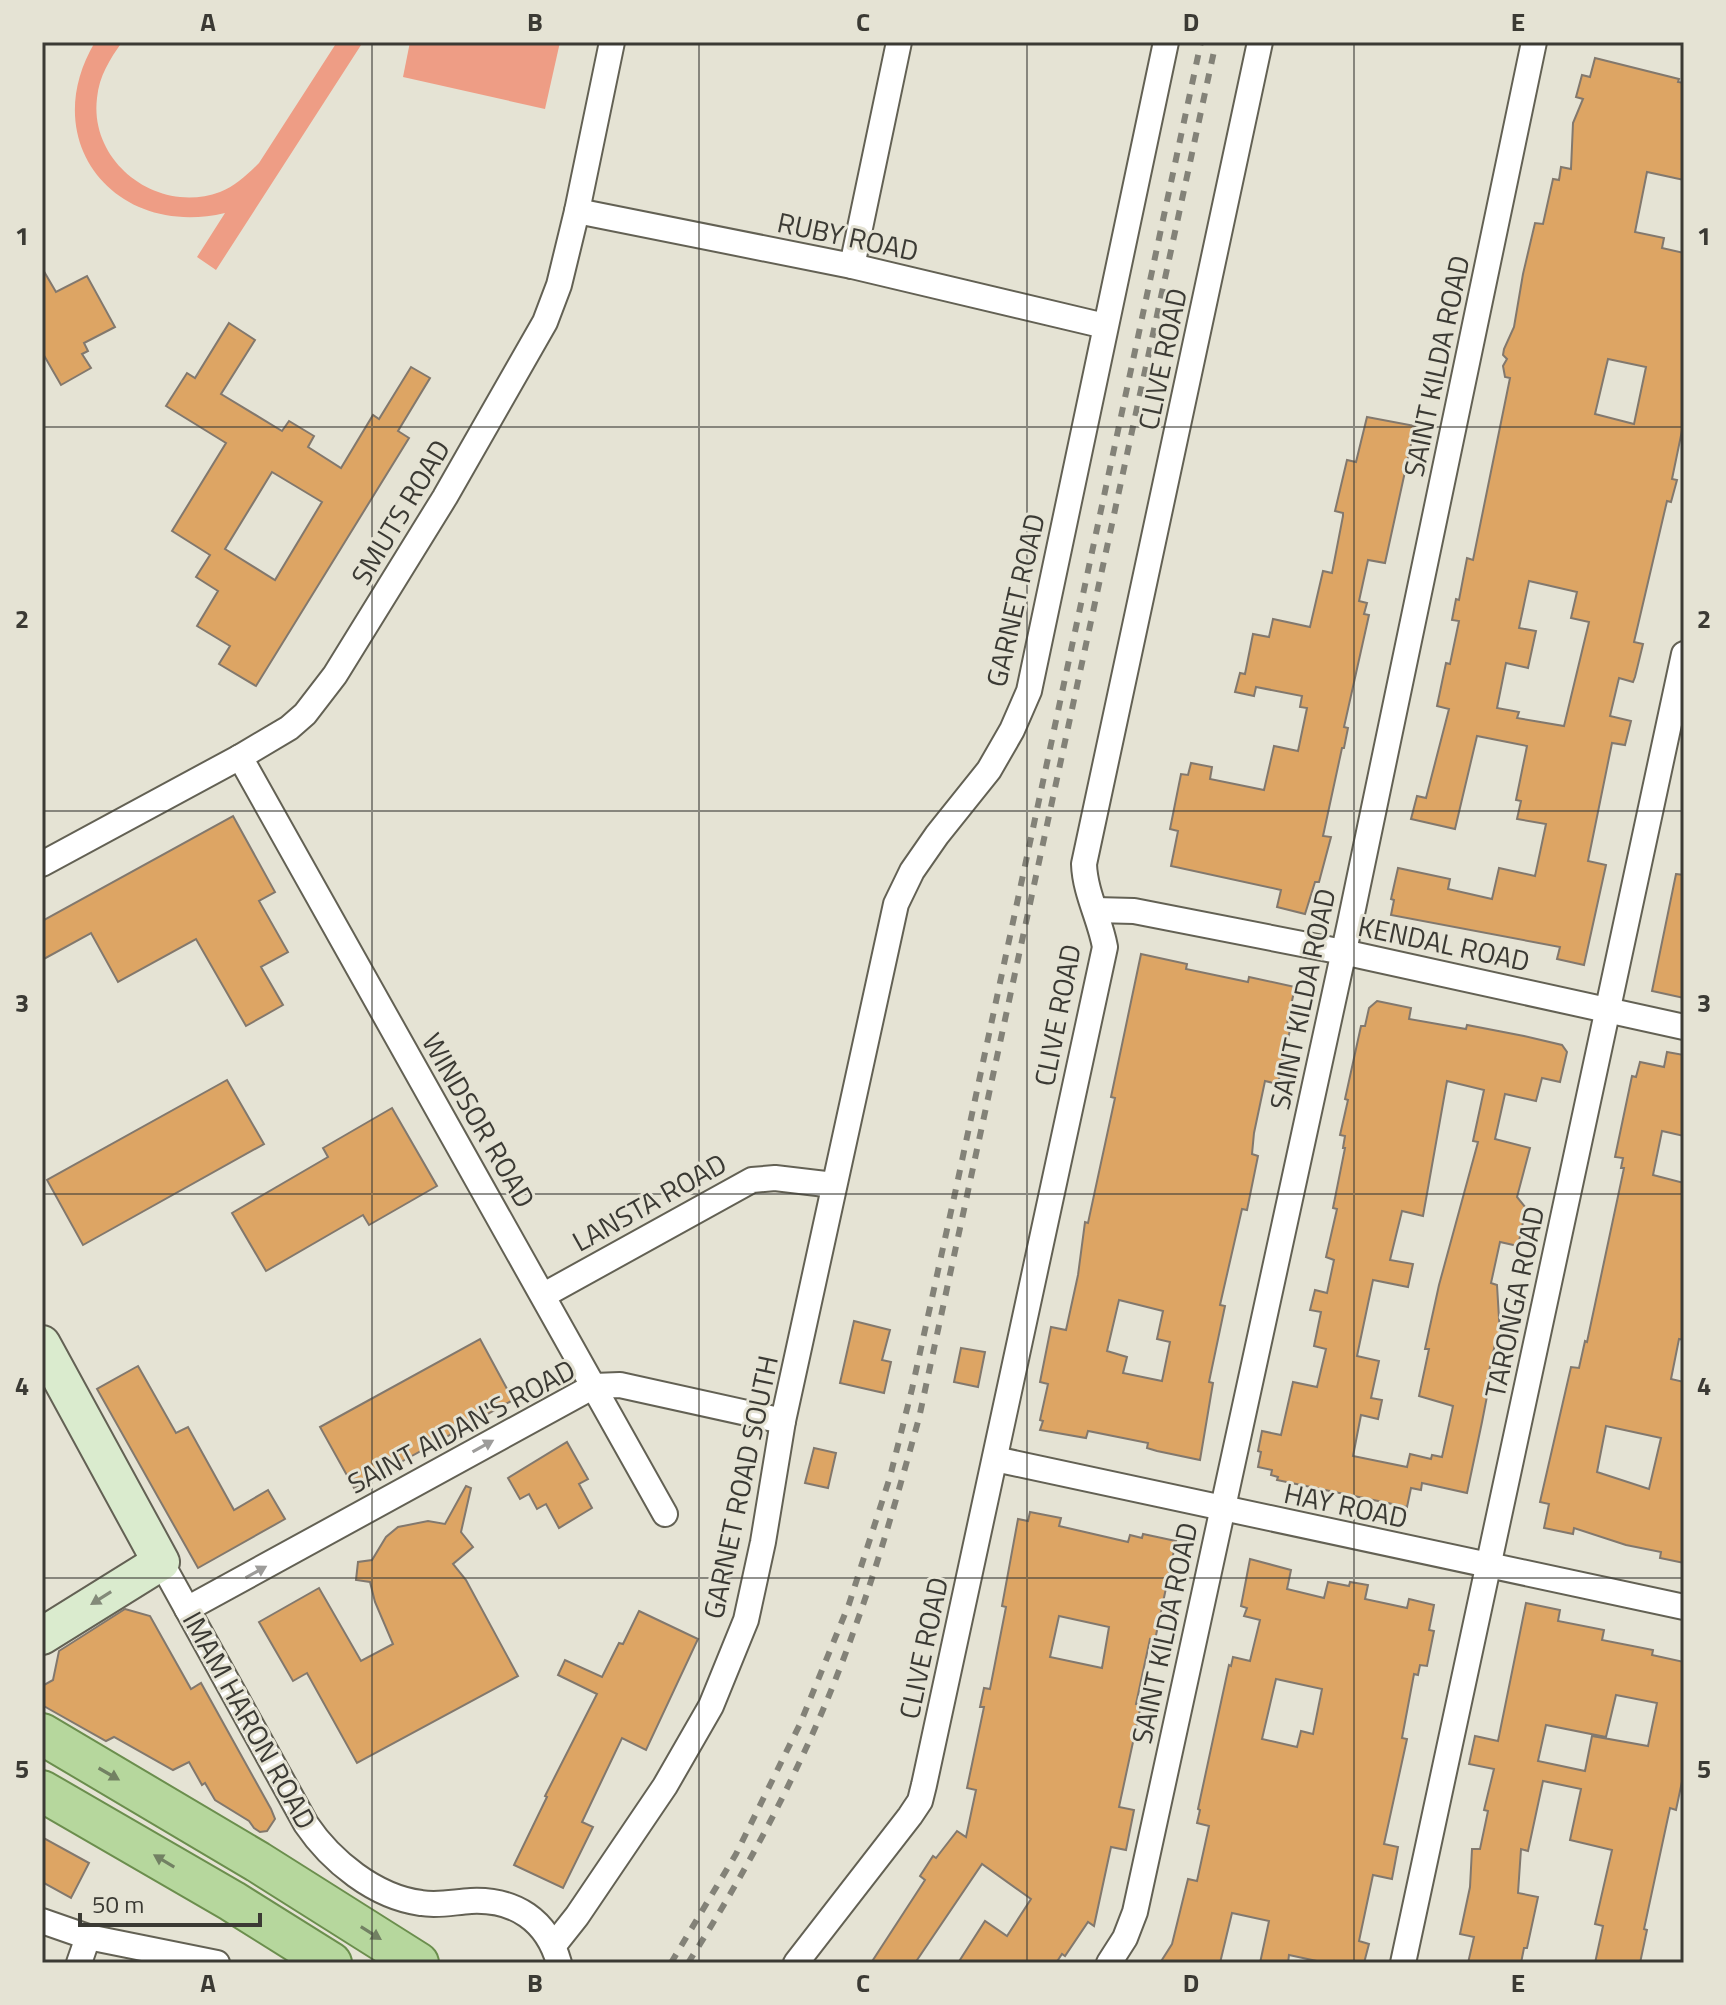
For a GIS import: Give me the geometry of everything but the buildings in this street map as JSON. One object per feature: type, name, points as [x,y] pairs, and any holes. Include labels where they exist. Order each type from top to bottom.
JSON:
[{"type":"main road","points":[[42,1734],[258,1862],[418,1963]]},
{"type":"main road","points":[[42,1791],[232,1901],[331,1963]]},
{"type":"street","name":"SMUTS ROAD","points":[[42,864],[289,728],[305,714],[335,675],[469,456],[545,322],[559,285],[577,211],[612,42]]},
{"type":"street","points":[[852,266],[899,42]]},
{"type":"street","name":"GARNET ROAD","points":[[834,1185],[896,904],[912,871],[989,770],[1012,730],[1029,691],[1166,42]]},
{"type":"street","name":"CLIVE ROAD","points":[[796,1963],[920,1801],[1105,947],[1102,929],[1087,891],[1084,864],[1260,42]]},
{"type":"street","name":"SAINT KILDA ROAD","points":[[1109,1963],[1125,1938],[1135,1912],[1343,952],[1534,42]]},
{"type":"street","name":"RUBY ROAD","points":[[577,211],[852,266],[1105,326]]},
{"type":"street","name":"TARONGA ROAD","points":[[1403,1963],[1684,654]]},
{"type":"street","name":"WINDSOR ROAD","points":[[240,757],[665,1514]]},
{"type":"street","name":"KENDAL ROAD","points":[[1095,910],[1151,914],[1343,952],[1684,1027]]},
{"type":"street","name":"LANSTA ROAD","points":[[544,1295],[752,1180],[775,1178],[834,1185]]},
{"type":"street","name":"GARNET ROAD SOUTH","points":[[556,1954],[577,1916],[665,1786],[711,1706],[736,1647],[753,1595],[783,1421],[834,1185]]},
{"type":"street","name":"IMAM HARON ROAD","points":[[42,1344],[315,1838],[343,1866],[375,1887],[404,1899],[443,1904],[487,1902],[516,1909],[544,1929],[556,1954]]},
{"type":"street","name":"SAINT AIDAN'S ROAD","points":[[187,1609],[594,1386],[620,1385],[783,1421]]},
{"type":"street","name":"HAY ROAD","points":[[995,1459],[1684,1607]]},
{"type":"street","points":[[42,1636],[161,1562]]},
{"type":"street","points":[[42,1921],[88,1937],[217,1963]]},
{"type":"street","points":[[79,1963],[88,1937]]},
{"type":"shaded area","points":[[95,42],[122,42],[109,61],[97,98],[97,122],[104,143],[116,162],[132,178],[152,190],[174,196],[197,197],[225,190],[250,172],[259,163],[337,42],[363,42],[216,270],[197,257],[225,213],[185,217],[150,211],[120,196],[97,174],[81,146],[75,114],[79,79]]},
{"type":"shaded area","points":[[410,42],[560,42],[545,109],[403,77]]},
{"type":"railway","points":[[671,1963],[736,1854],[800,1724],[849,1604],[890,1477],[957,1184],[1201,42]]},
{"type":"railway","points":[[688,1963],[758,1844],[819,1719],[871,1580],[919,1418],[1216,42]]}]
